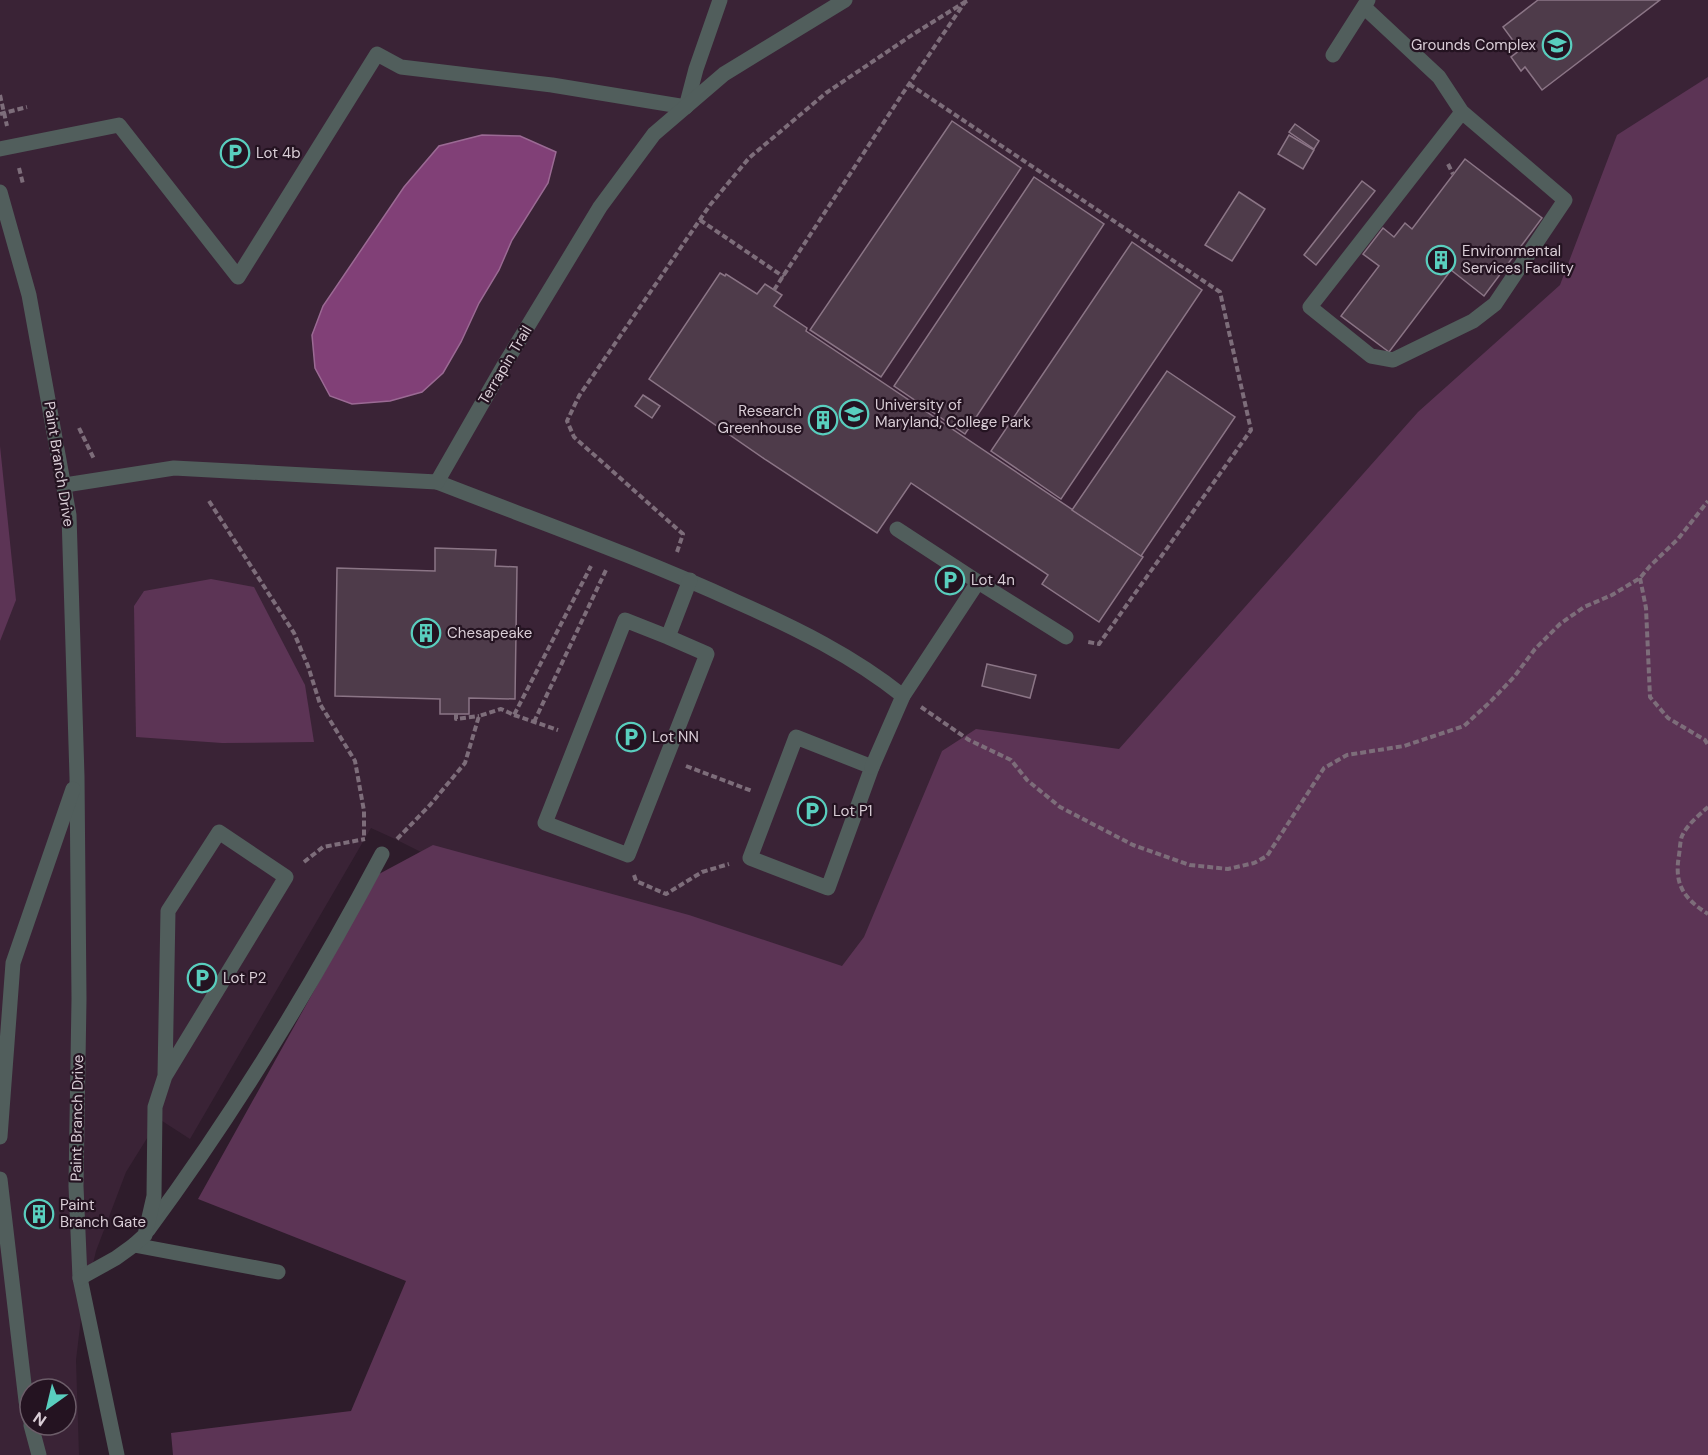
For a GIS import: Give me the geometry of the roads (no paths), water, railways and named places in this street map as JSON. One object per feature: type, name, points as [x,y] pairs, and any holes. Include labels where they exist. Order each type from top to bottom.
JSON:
[{"type":"street","points":[[0,149],[119,125],[238,277],[377,54],[401,67],[552,85],[686,107],[696,69],[720,0]]},
{"type":"street","name":"Terrapin Trail","points":[[437,482],[502,367],[600,207],[654,134],[724,74],[845,0]]},
{"type":"street","points":[[1333,56],[1366,3],[1439,77],[1462,112],[1565,200],[1495,304],[1473,321],[1393,360],[1371,356],[1310,307],[1462,112]]},
{"type":"street","name":"Paint Branch Drive","points":[[0,192],[28,295],[69,515],[77,777],[79,999],[76,1186],[80,1278],[117,1455]]},
{"type":"street","points":[[65,485],[174,468],[437,482],[690,580],[808,634],[880,677],[903,696]]},
{"type":"street","points":[[897,529],[1066,638]]},
{"type":"street","points":[[668,638],[690,580]]},
{"type":"street","points":[[872,767],[796,737],[750,858],[828,888],[872,767],[903,696],[978,582]]},
{"type":"street","points":[[625,620],[668,638],[707,654],[628,855],[545,822],[625,620]]},
{"type":"street","name":"Paint Branch Drive","points":[[0,1137],[13,963],[77,777]]},
{"type":"street","points":[[139,1240],[154,1196],[155,1107],[165,1076],[286,877],[219,832],[168,911],[165,1076]]},
{"type":"street","points":[[80,1278],[139,1240],[214,1137],[292,1012],[382,854]]},
{"type":"street","points":[[0,1179],[23,1377]]},
{"type":"street","points":[[139,1240],[278,1272]]},
{"type":"street","points":[[34,1437],[39,1455]]},
{"type":"place","name":"Grounds Complex","points":[[1557,45]]},
{"type":"place","name":"Lot 4b","points":[[235,153]]},
{"type":"place","name":"Environmental Services Facility","points":[[1441,260]]},
{"type":"place","name":"University of Maryland, College Park","points":[[854,414]]},
{"type":"place","name":"Research Greenhouse","points":[[823,420]]},
{"type":"place","name":"Lot 4n","points":[[950,580]]},
{"type":"place","name":"Chesapeake","points":[[426,633]]},
{"type":"place","name":"Lot NN","points":[[631,737]]},
{"type":"place","name":"Lot P1","points":[[812,811]]},
{"type":"place","name":"Lot P2","points":[[202,978]]},
{"type":"place","name":"Paint Branch Gate","points":[[39,1214]]}]
